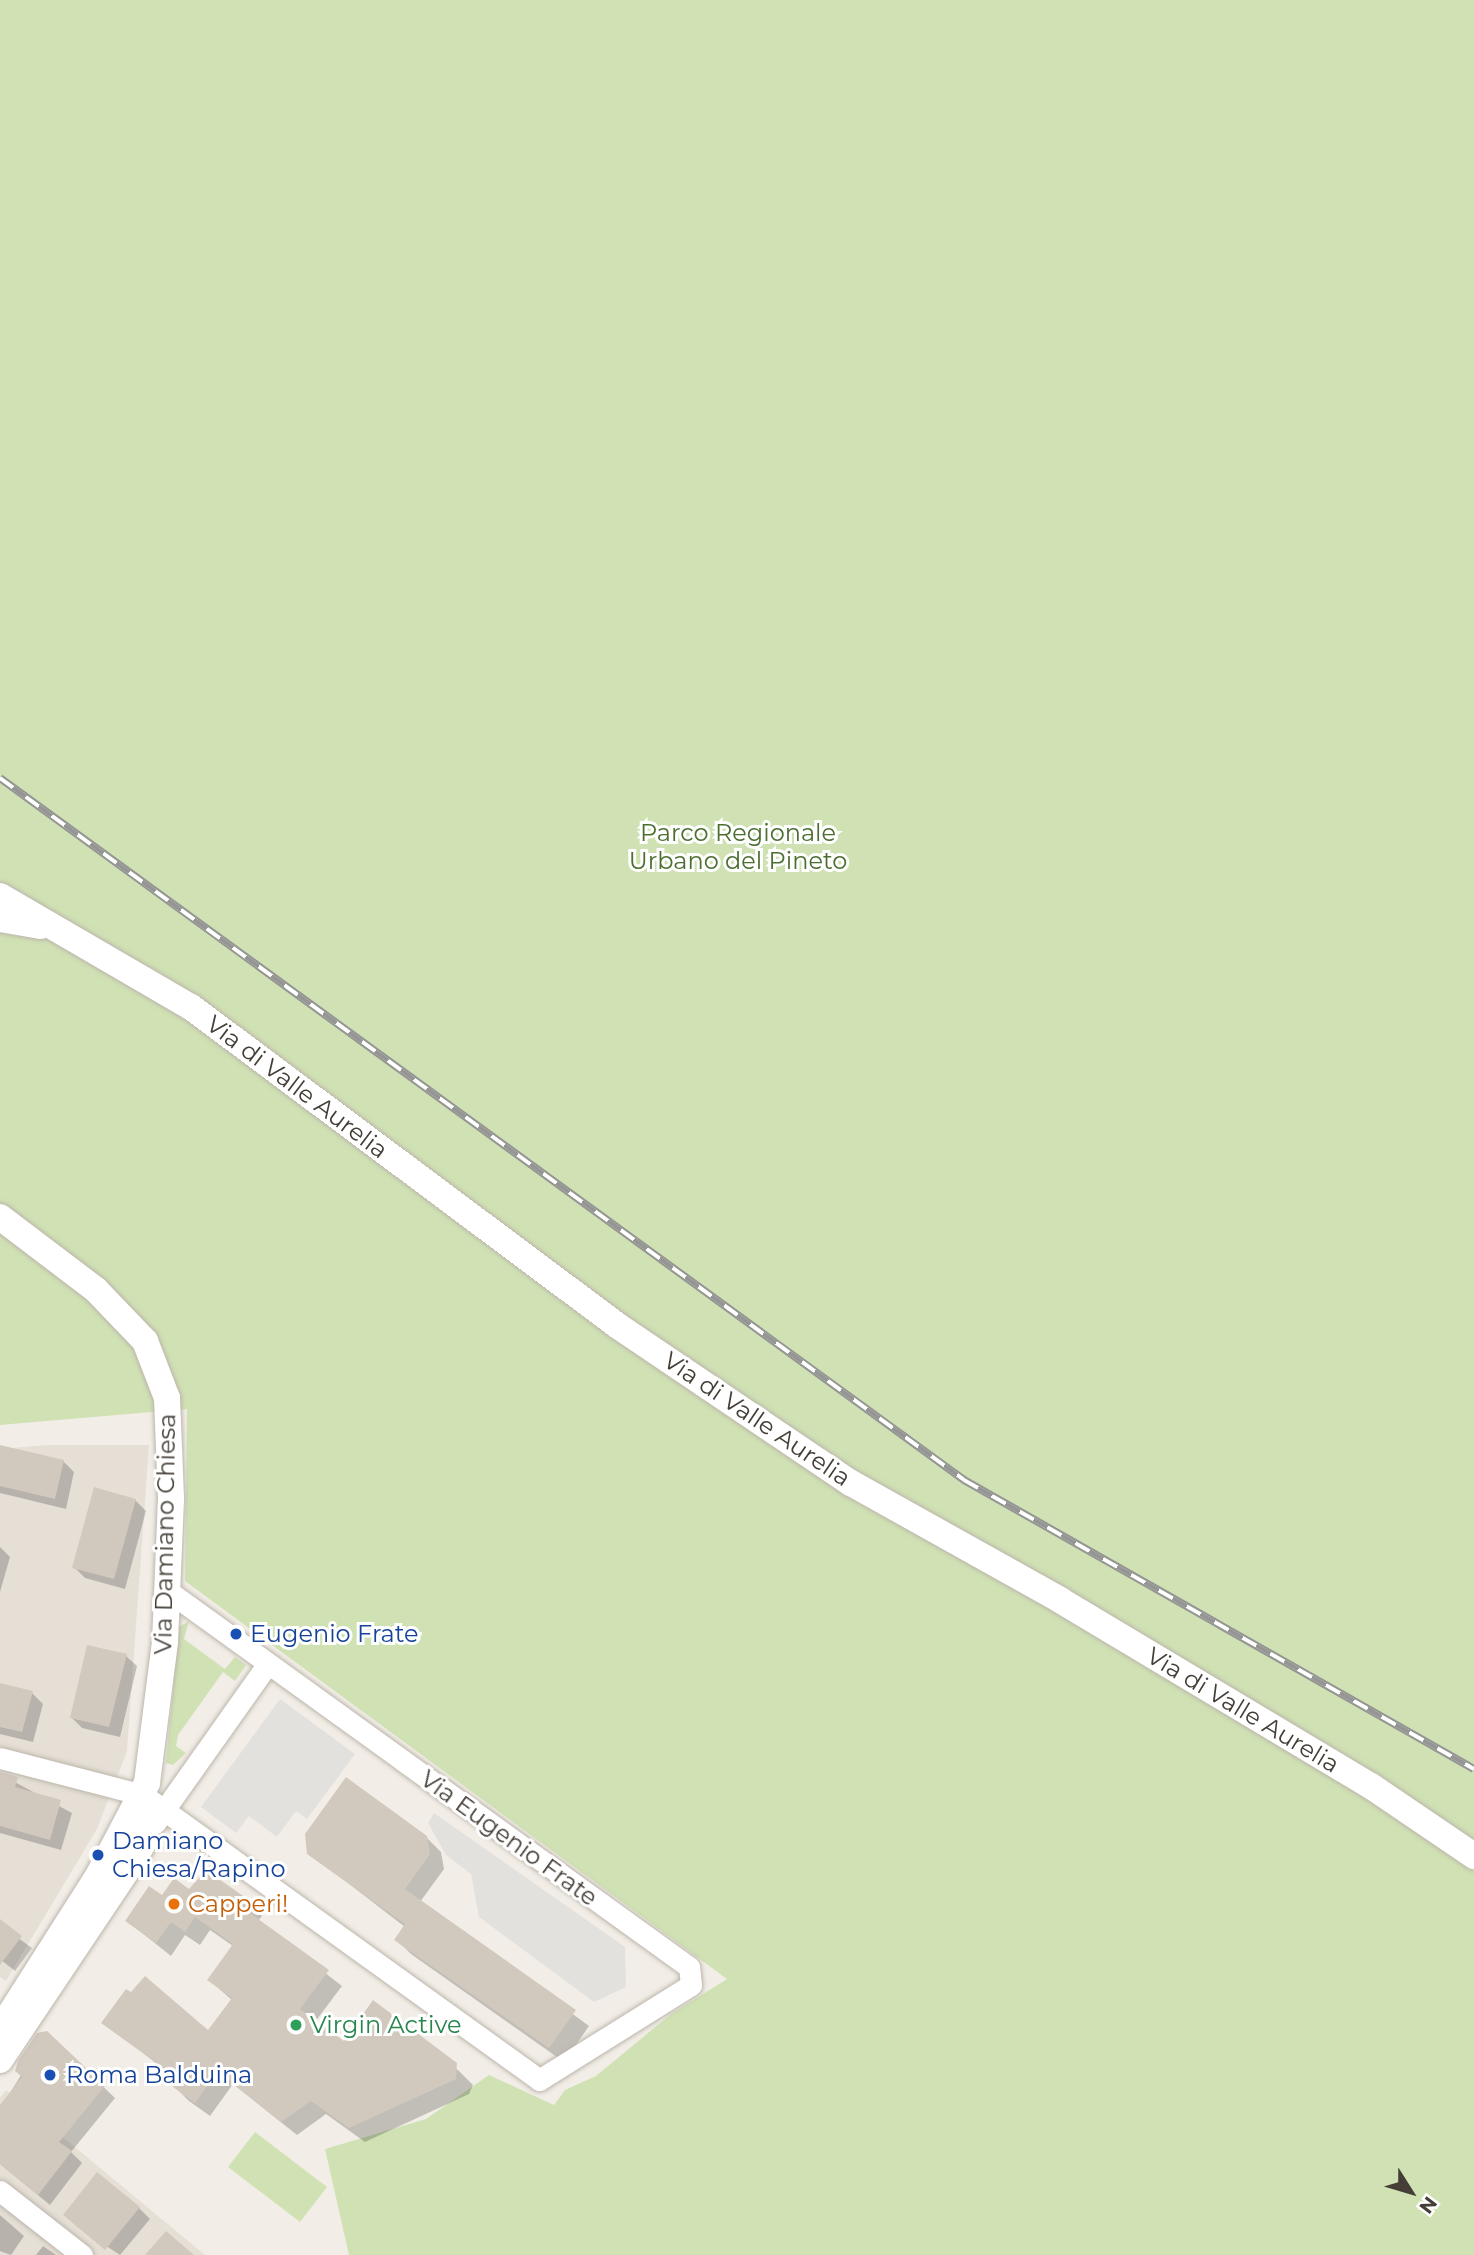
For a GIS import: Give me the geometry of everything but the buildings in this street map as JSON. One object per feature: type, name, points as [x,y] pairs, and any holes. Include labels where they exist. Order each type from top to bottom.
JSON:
[{"type":"street","name":"Via di Valle Aurelia","points":[[0,896],[72,934],[191,1007],[618,1326],[851,1483],[1072,1607],[1371,1786],[1474,1856]]},
{"type":"street","name":"Via di Valle Aurelia","points":[[0,919],[72,934]]},
{"type":"street","name":"Via Damiano Chiesa","points":[[0,1217],[110,1301],[157,1362],[171,1446],[168,1591],[153,1759],[153,1803],[143,1843],[10,2026]]},
{"type":"street","name":"Via Eugenio Frate","points":[[153,1803],[539,2080],[683,1992],[693,1971],[168,1591]]},
{"type":"street","name":"Via Damiano Chiesa","points":[[10,2026],[153,1803],[267,1665]]},
{"type":"street","points":[[0,1758],[153,1803]]},
{"type":"street","points":[[0,2060],[10,2026]]},
{"type":"street","points":[[0,2191],[82,2255]]},
{"type":"shaded area","points":[[47,1445],[149,1445],[127,1751],[97,1829],[6,1981],[0,1977],[0,1449]]},
{"type":"shaded area","points":[[280,1699],[355,1754],[307,1819],[296,1811],[277,1837],[249,1816],[236,1833],[201,1807]]},
{"type":"shaded area","points":[[434,1813],[625,1947],[626,1987],[594,2002],[479,1917],[471,1874],[446,1855],[428,1823]]},
{"type":"shaded area","points":[[6,2090],[205,2255],[0,2255],[0,2098]]},
{"type":"green space","name":"Parco Regionale Urbano del Pineto","points":[[0,0],[1474,0],[1474,2255],[349,2255],[325,2149],[426,2119],[489,2075],[554,2105],[565,2090],[596,2076],[671,2014],[727,1979],[185,1581],[187,1409],[0,1425]]},
{"type":"green space","points":[[189,1621],[184,1639],[225,1669],[235,1657],[246,1665],[235,1681],[223,1672],[178,1735],[176,1746],[186,1753],[173,1765],[166,1763],[179,1627]]},
{"type":"green space","points":[[255,2132],[327,2187],[300,2222],[228,2167]]},
{"type":"railway","points":[[0,778],[964,1480],[1474,1769]]},
{"type":"place","name":"Eugenio Frate","points":[[236,1634]]},
{"type":"place","name":"Damiano Chiesa/Rapino","points":[[98,1855]]},
{"type":"place","name":"Capperi!","points":[[174,1904]]},
{"type":"place","name":"Virgin Active","points":[[296,2025]]},
{"type":"place","name":"Roma Balduina","points":[[50,2075]]}]
